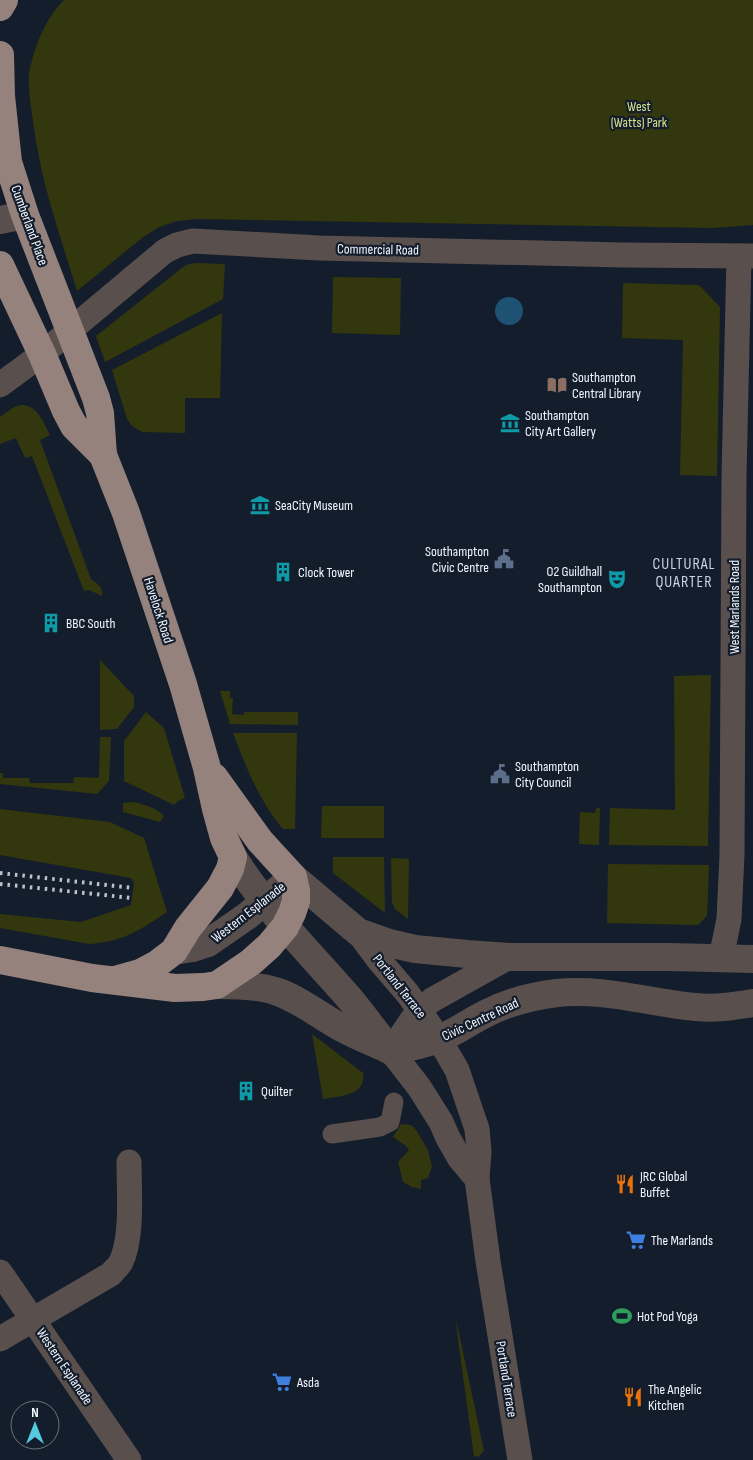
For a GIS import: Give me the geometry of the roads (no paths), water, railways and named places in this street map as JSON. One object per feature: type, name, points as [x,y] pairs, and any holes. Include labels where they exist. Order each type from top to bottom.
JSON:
[{"type":"main road","points":[[0,7],[4,0]]},
{"type":"main road","name":"Cumberland Place","points":[[0,55],[1,96],[12,217],[70,330]]},
{"type":"main road","points":[[0,265],[42,354]]},
{"type":"main road","name":"Havelock Road","points":[[70,330],[100,413],[103,456],[142,558],[183,684],[207,768],[224,838],[233,857]]},
{"type":"main road","name":"Havelock Road","points":[[42,354],[74,426],[103,456]]},
{"type":"main road","name":"Havelock Road","points":[[207,768],[260,841],[293,877]]},
{"type":"main road","points":[[174,951],[188,928],[219,890],[230,869],[233,857]]},
{"type":"main road","name":"Western Esplanade","points":[[2,960],[92,978],[175,988],[217,985],[251,962],[269,946],[285,927],[296,901],[293,877]]},
{"type":"main road","name":"Western Esplanade","points":[[115,980],[140,973],[157,964],[174,951]]},
{"type":"street","name":"Commercial Road","points":[[0,385],[42,354],[165,251],[177,245],[193,241],[320,248],[746,256]]},
{"type":"street","name":"West Marlands Road","points":[[721,958],[729,910],[732,855],[734,476],[746,256]]},
{"type":"street","name":"Havelock Road","points":[[233,857],[247,880],[265,902]]},
{"type":"street","name":"Western Esplanade","points":[[174,951],[208,943],[247,916],[293,877]]},
{"type":"street","name":"Portland Terrace","points":[[293,877],[358,932],[420,1010],[457,1070],[477,1129],[480,1151],[477,1179],[489,1270],[520,1460]]},
{"type":"street","points":[[265,902],[351,1000],[423,1093],[441,1122],[460,1159],[477,1179]]},
{"type":"street","points":[[358,932],[389,943],[415,949],[509,957],[753,959]]},
{"type":"street","points":[[390,1051],[420,1010],[432,1000],[509,957]]},
{"type":"street","points":[[217,985],[272,990],[281,993],[315,1011],[343,1029],[390,1051]]},
{"type":"street","name":"Civic Centre Road","points":[[390,1051],[439,1039],[504,1005],[522,999],[560,992],[592,992],[697,1007],[721,1008],[753,1004]]},
{"type":"street","points":[[332,1134],[380,1127],[390,1122],[394,1102]]},
{"type":"street","points":[[0,1338],[111,1274],[120,1263],[125,1250],[130,1218],[118,1192],[129,1162]]},
{"type":"street","name":"Western Esplanade","points":[[0,1272],[129,1460]]},
{"type":"water","points":[[509,297],[519,301],[523,311],[519,321],[509,325],[499,321],[495,311],[499,301]]},
{"type":"railway","points":[[0,873],[133,888]]},
{"type":"railway","points":[[0,884],[132,898]]},
{"type":"place","name":"Southampton Central Library","points":[[557,385]]},
{"type":"place","name":"Southampton City Art Gallery","points":[[510,423]]},
{"type":"place","name":"SeaCity Museum","points":[[260,505]]},
{"type":"place","name":"Southampton Civic Centre","points":[[504,559]]},
{"type":"place","name":"Clock Tower","points":[[283,572]]},
{"type":"place","name":"O2 Guildhall Southampton","points":[[617,579]]},
{"type":"place","name":"BBC South","points":[[51,623]]},
{"type":"place","name":"Southampton City Council","points":[[500,774]]},
{"type":"place","name":"Quilter","points":[[246,1091]]},
{"type":"place","name":"JRC Global Buffet","points":[[625,1184]]},
{"type":"place","name":"The Marlands","points":[[636,1240]]},
{"type":"place","name":"Hot Pod Yoga","points":[[622,1316]]},
{"type":"place","name":"Asda","points":[[282,1382]]},
{"type":"place","name":"The Angelic Kitchen","points":[[633,1397]]},
{"type":"district","name":"CULTURAL QUARTER","points":[[684,572]]},
{"type":"park label","name":"West (Watts) Park","points":[[639,114]]}]
